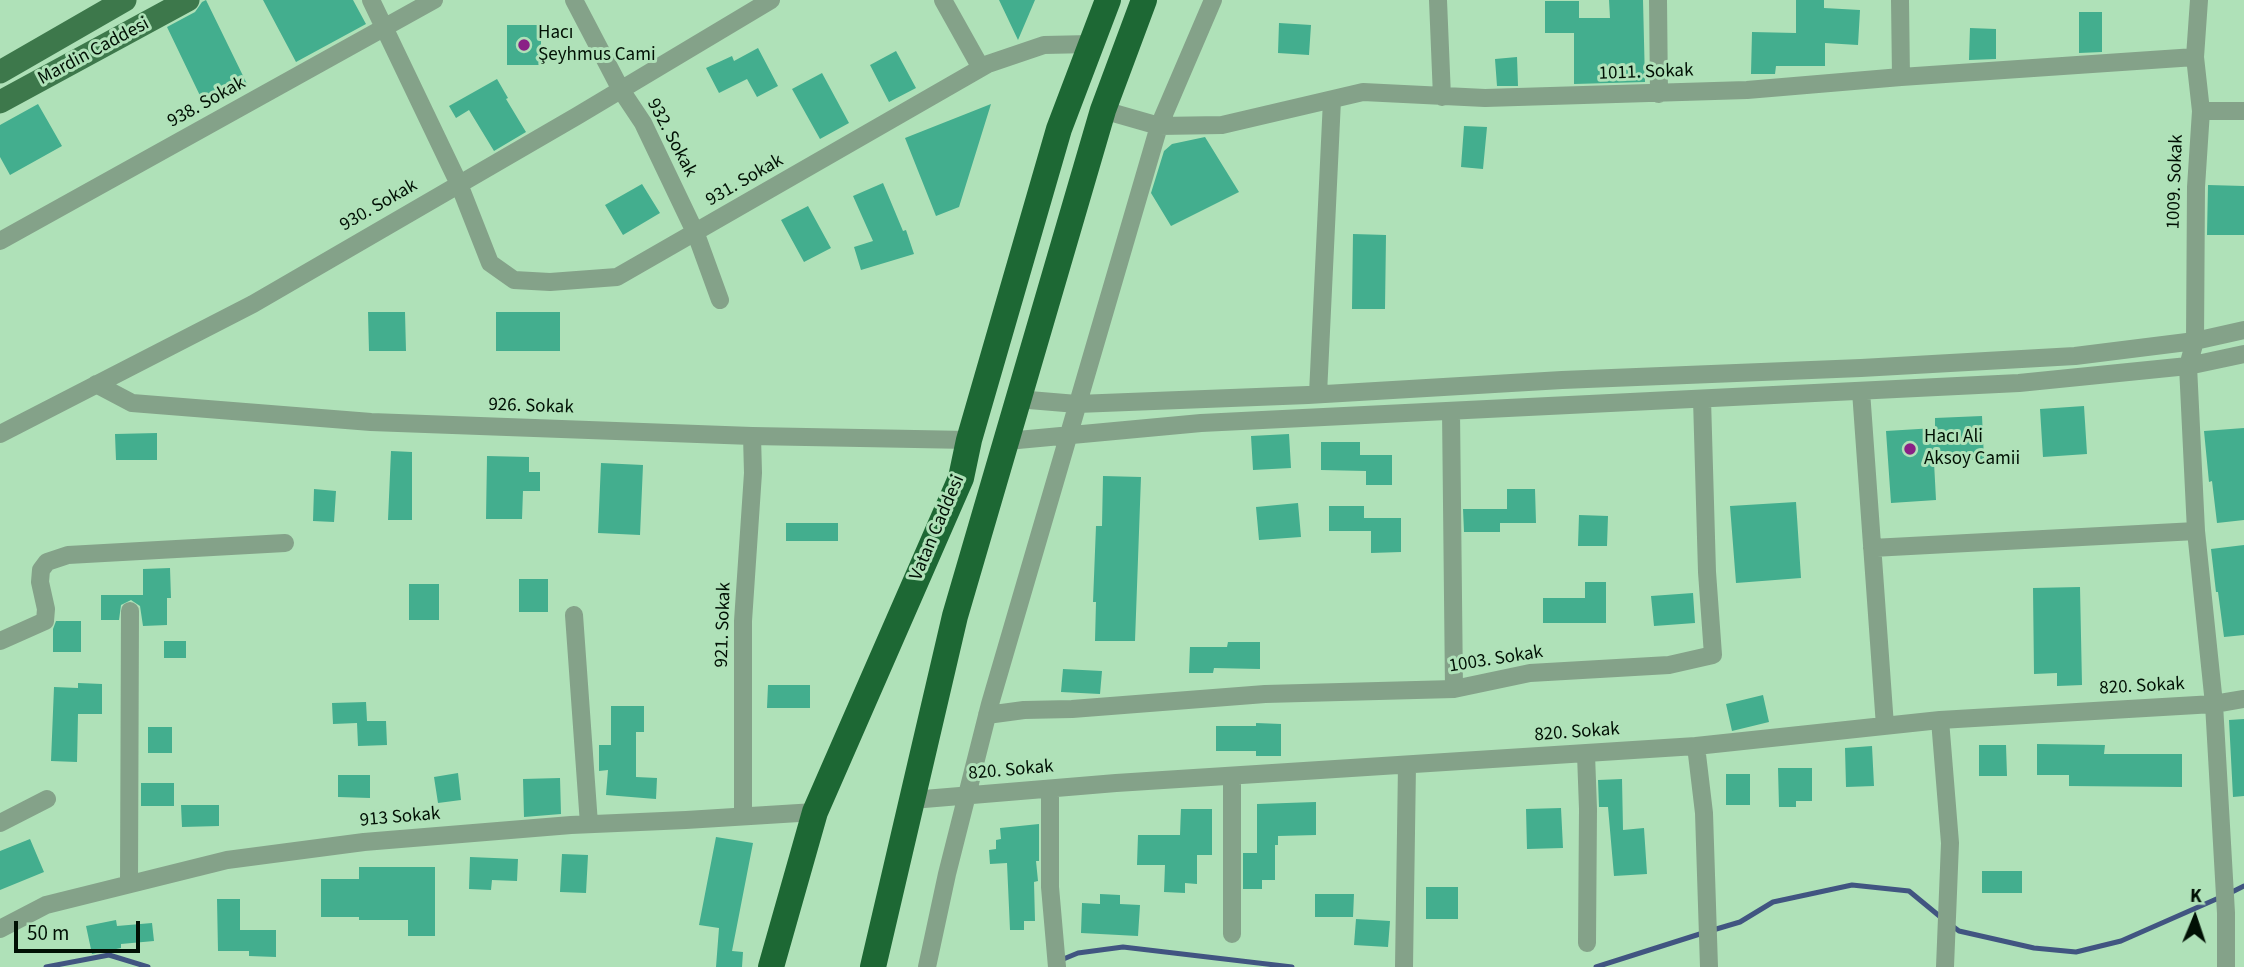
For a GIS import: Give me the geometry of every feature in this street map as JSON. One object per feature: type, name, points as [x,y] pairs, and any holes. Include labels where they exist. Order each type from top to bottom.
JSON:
[{"type":"highway","name":"Vatan Caddesi","points":[[771,967],[815,812],[961,478],[969,440],[1059,129],[1108,0]]},
{"type":"highway","name":"Vatan Caddesi","points":[[873,967],[956,616],[1103,110],[1144,0]]},
{"type":"main road","name":"Mardin Caddesi","points":[[0,72],[125,0]]},
{"type":"main road","name":"Mardin Caddesi","points":[[0,102],[188,0]]},
{"type":"street","name":"931. Sokak","points":[[371,0],[459,184],[490,263],[514,280],[550,282],[617,277],[981,68],[1044,45],[1091,44]]},
{"type":"street","name":"938. Sokak","points":[[0,241],[434,0]]},
{"type":"street","name":"932. Sokak","points":[[574,0],[621,90],[643,123],[696,234],[720,300]]},
{"type":"street","name":"930. Sokak","points":[[0,434],[253,304],[771,0]]},
{"type":"street","points":[[943,0],[981,68]]},
{"type":"street","points":[[1207,0],[1224,0]]},
{"type":"street","points":[[927,967],[987,715],[1067,437],[1159,126],[1213,0]]},
{"type":"street","points":[[1438,0],[1442,97]]},
{"type":"street","points":[[1658,0],[1658,93]]},
{"type":"street","points":[[1900,0],[1902,77]]},
{"type":"street","name":"1009. Sokak","points":[[2199,0],[2196,57],[2200,111],[2194,341],[2188,366],[2196,531],[2214,704],[2226,913],[2226,967]]},
{"type":"street","name":"1011. Sokak","points":[[1103,110],[1159,126],[1222,125],[1363,92],[1498,98],[1747,90],[2196,57]]},
{"type":"street","points":[[1318,394],[1332,100]]},
{"type":"street","points":[[2200,111],[2244,111]]},
{"type":"street","points":[[1017,399],[1077,404],[2061,357],[2194,341],[2244,330]]},
{"type":"street","points":[[1007,441],[1201,423],[2018,383],[2188,366],[2244,354]]},
{"type":"street","name":"926. Sokak","points":[[96,384],[132,403],[358,421],[752,436],[969,440]]},
{"type":"street","points":[[1861,391],[1885,726]]},
{"type":"street","name":"1003. Sokak","points":[[987,715],[1024,710],[1072,709],[1265,694],[1454,689],[1530,673],[1669,665],[1713,655],[1707,572],[1702,400]]},
{"type":"street","points":[[1451,411],[1454,689]]},
{"type":"street","name":"921. Sokak","points":[[743,816],[743,621],[753,473],[752,436]]},
{"type":"street","points":[[1872,548],[2196,531]]},
{"type":"street","points":[[0,640],[45,621],[47,609],[40,582],[41,570],[47,562],[68,555],[285,543]]},
{"type":"street","points":[[129,884],[130,611]]},
{"type":"street","points":[[574,615],[589,824]]},
{"type":"street","name":"820. Sokak","points":[[912,800],[1696,746],[1940,720],[2214,704],[2244,699]]},
{"type":"street","points":[[1940,720],[1950,843],[1945,961]]},
{"type":"street","points":[[1696,746],[1704,813],[1709,961]]},
{"type":"street","points":[[1586,754],[1587,943]]},
{"type":"street","points":[[1404,967],[1407,765]]},
{"type":"street","points":[[1232,777],[1232,934]]},
{"type":"street","points":[[1050,789],[1049,887],[1057,967]]},
{"type":"street","points":[[0,824],[47,799]]},
{"type":"street","name":"913 Sokak","points":[[0,929],[46,905],[227,860],[365,842],[589,824],[815,812]]},
{"type":"building","points":[[206,0],[248,86],[205,106],[167,27],[195,12]]},
{"type":"building","points":[[263,0],[353,0],[366,24],[296,62]]},
{"type":"building","points":[[999,0],[1035,0],[1018,40]]},
{"type":"building","points":[[1609,0],[1643,0],[1645,82],[1574,84],[1574,33],[1545,33],[1545,1],[1579,1],[1579,18],[1610,18]]},
{"type":"building","points":[[1796,0],[1824,0],[1824,8],[1860,10],[1858,45],[1825,43],[1825,66],[1776,66],[1775,74],[1751,74],[1752,32],[1796,33]]},
{"type":"building","points":[[2079,12],[2102,12],[2102,52],[2079,53]]},
{"type":"building","points":[[1279,23],[1311,25],[1309,55],[1278,53]]},
{"type":"building","name":"Hacı Şeyhmus Cami","points":[[507,25],[541,25],[541,65],[507,65]]},
{"type":"building","points":[[1970,28],[1996,29],[1996,59],[1969,60]]},
{"type":"building","points":[[758,48],[778,86],[757,97],[747,79],[719,93],[706,68],[732,56],[734,61]]},
{"type":"building","points":[[896,51],[916,88],[889,102],[870,65]]},
{"type":"building","points":[[1517,57],[1518,86],[1497,86],[1495,59]]},
{"type":"building","points":[[822,73],[849,123],[820,139],[792,89]]},
{"type":"building","points":[[497,79],[526,132],[494,151],[469,110],[456,118],[449,106]]},
{"type":"building","points":[[38,104],[62,146],[10,175],[0,157],[0,125]]},
{"type":"building","points":[[991,104],[959,207],[936,216],[905,138]]},
{"type":"building","points":[[1464,126],[1487,127],[1483,169],[1461,167]]},
{"type":"building","points":[[1205,137],[1239,192],[1171,226],[1151,193],[1164,151],[1172,144]]},
{"type":"building","points":[[883,183],[903,231],[906,230],[914,254],[861,270],[854,247],[873,241],[853,196]]},
{"type":"building","points":[[642,184],[660,213],[623,235],[605,205]]},
{"type":"building","points":[[2208,185],[2244,186],[2244,235],[2207,235]]},
{"type":"building","points":[[808,206],[831,248],[804,262],[781,220]]},
{"type":"building","points":[[1353,234],[1386,235],[1385,309],[1352,309]]},
{"type":"building","points":[[368,312],[405,312],[406,351],[369,351]]},
{"type":"building","points":[[496,312],[560,312],[560,351],[496,351]]},
{"type":"building","points":[[2084,406],[2087,454],[2043,457],[2040,409]]},
{"type":"building","points":[[1982,416],[1984,459],[1934,462],[1936,500],[1891,503],[1886,431],[1935,428],[1935,418]]},
{"type":"building","points":[[2244,428],[2244,520],[2217,523],[2212,481],[2209,482],[2204,431]]},
{"type":"building","points":[[157,433],[157,460],[116,460],[115,434]]},
{"type":"building","points":[[1289,434],[1291,468],[1253,470],[1251,436]]},
{"type":"building","points":[[1321,442],[1360,442],[1360,455],[1392,455],[1392,485],[1366,485],[1366,471],[1321,470]]},
{"type":"building","points":[[391,451],[412,452],[412,520],[388,520]]},
{"type":"building","points":[[487,456],[529,457],[529,472],[540,472],[540,491],[523,491],[522,519],[486,519]]},
{"type":"building","points":[[601,463],[643,465],[640,535],[598,533]]},
{"type":"building","points":[[1103,476],[1141,477],[1135,641],[1095,641],[1096,602],[1093,602],[1096,526],[1102,526]]},
{"type":"building","points":[[314,489],[336,491],[334,522],[313,521]]},
{"type":"building","points":[[1507,489],[1535,489],[1536,523],[1500,523],[1500,532],[1464,532],[1463,509],[1507,509]]},
{"type":"building","points":[[1796,502],[1801,578],[1736,583],[1730,506]]},
{"type":"building","points":[[1298,503],[1301,537],[1259,540],[1256,507]]},
{"type":"building","points":[[1329,506],[1364,506],[1364,518],[1401,518],[1401,552],[1371,553],[1371,531],[1329,531]]},
{"type":"building","points":[[1579,515],[1608,516],[1607,546],[1578,546]]},
{"type":"building","points":[[786,523],[838,523],[838,541],[786,541]]},
{"type":"building","points":[[2244,545],[2244,635],[2224,637],[2211,549]]},
{"type":"building","points":[[170,568],[171,598],[167,598],[167,625],[143,626],[140,606],[131,600],[121,605],[119,620],[101,620],[101,595],[143,595],[143,569]]},
{"type":"building","points":[[519,579],[548,579],[548,612],[519,612]]},
{"type":"building","points":[[1585,582],[1606,582],[1606,623],[1543,623],[1543,598],[1585,598]]},
{"type":"building","points":[[409,584],[439,584],[439,620],[409,620]]},
{"type":"building","points":[[2080,587],[2082,685],[2057,686],[2057,673],[2034,674],[2033,588]]},
{"type":"building","points":[[1693,593],[1695,623],[1654,626],[1651,596]]},
{"type":"building","points":[[56,621],[81,621],[81,652],[53,652],[53,629]]},
{"type":"building","points":[[164,641],[186,641],[186,658],[164,658]]},
{"type":"building","points":[[1228,642],[1260,642],[1260,669],[1214,668],[1213,673],[1189,673],[1190,647],[1227,647]]},
{"type":"building","points":[[1063,669],[1102,671],[1100,694],[1061,692]]},
{"type":"building","points":[[78,683],[102,684],[102,714],[78,714],[77,762],[51,761],[54,687],[78,688]]},
{"type":"building","points":[[768,685],[810,685],[810,708],[767,708]]},
{"type":"building","points":[[1763,695],[1769,722],[1732,731],[1726,704]]},
{"type":"building","points":[[366,702],[367,721],[386,721],[387,745],[358,746],[357,723],[333,724],[332,703]]},
{"type":"building","points":[[611,706],[644,706],[644,732],[636,732],[636,777],[657,778],[656,799],[606,795],[608,770],[599,771],[599,745],[611,745]]},
{"type":"building","points":[[2244,719],[2244,796],[2233,797],[2229,720]]},
{"type":"building","points":[[1256,723],[1281,724],[1281,756],[1256,756],[1256,751],[1216,751],[1216,726],[1256,726]]},
{"type":"building","points":[[148,727],[172,727],[172,753],[148,753]]},
{"type":"building","points":[[2037,744],[2105,745],[2104,754],[2182,754],[2182,787],[2069,786],[2069,775],[2037,775]]},
{"type":"building","points":[[1979,745],[2006,745],[2007,776],[1979,776]]},
{"type":"building","points":[[1872,746],[1874,786],[1846,787],[1845,748]]},
{"type":"building","points":[[1778,768],[1812,768],[1812,801],[1796,801],[1796,807],[1779,807]]},
{"type":"building","points":[[458,773],[461,800],[438,803],[434,777]]},
{"type":"building","points":[[1726,774],[1750,774],[1750,805],[1726,805]]},
{"type":"building","points":[[338,775],[370,775],[370,798],[338,797]]},
{"type":"building","points":[[560,778],[561,814],[524,817],[523,779]]},
{"type":"building","points":[[1622,779],[1623,830],[1644,828],[1647,874],[1614,876],[1608,807],[1599,807],[1598,780]]},
{"type":"building","points":[[141,783],[174,783],[174,806],[141,806]]},
{"type":"building","points":[[1316,802],[1316,835],[1278,836],[1278,845],[1275,845],[1275,880],[1262,880],[1262,889],[1243,889],[1243,853],[1257,853],[1257,804]]},
{"type":"building","points":[[181,805],[219,805],[219,826],[182,827]]},
{"type":"building","points":[[1561,808],[1563,848],[1527,849],[1526,809]]},
{"type":"building","points":[[1181,809],[1212,809],[1212,855],[1197,855],[1197,884],[1185,883],[1185,893],[1164,892],[1165,865],[1137,865],[1138,835],[1180,835]]},
{"type":"building","points":[[1039,824],[1039,861],[1036,861],[1038,881],[1034,882],[1035,921],[1024,921],[1024,930],[1010,930],[1007,863],[990,864],[989,850],[996,849],[996,840],[1001,839],[1000,828]]},
{"type":"building","points":[[716,837],[753,843],[732,951],[743,952],[742,967],[716,967],[719,928],[699,925]]},
{"type":"building","points":[[30,839],[44,872],[0,890],[0,851]]},
{"type":"building","points":[[562,854],[588,855],[586,893],[560,892]]},
{"type":"building","points":[[470,857],[518,859],[517,881],[492,880],[491,890],[469,889]]},
{"type":"building","points":[[359,867],[435,867],[435,936],[408,936],[408,920],[321,917],[321,879],[359,879]]},
{"type":"building","points":[[1982,871],[2022,871],[2022,893],[1982,893]]},
{"type":"building","points":[[1426,887],[1458,887],[1458,919],[1426,919]]},
{"type":"building","points":[[1100,894],[1120,895],[1120,904],[1140,905],[1138,936],[1081,933],[1082,903],[1100,904]]},
{"type":"building","points":[[1315,894],[1354,894],[1353,917],[1315,917]]},
{"type":"building","points":[[217,899],[240,899],[240,930],[276,930],[276,957],[249,956],[249,951],[218,951]]},
{"type":"building","points":[[1356,919],[1390,921],[1388,947],[1354,945]]},
{"type":"building","points":[[116,920],[117,926],[152,923],[154,941],[121,944],[121,948],[92,954],[86,926]]},
{"type":"waterway","points":[[1713,930],[1740,922],[1773,902],[1852,885],[1909,891],[1943,919]]},
{"type":"waterway","points":[[2230,893],[2244,886]]},
{"type":"waterway","points":[[1951,925],[1959,931],[2034,948],[2076,952],[2121,941],[2221,897]]},
{"type":"waterway","points":[[1596,967],[1703,933]]},
{"type":"waterway","points":[[1061,960],[1078,953],[1123,947],[1292,967]]},
{"type":"waterway","points":[[46,967],[109,955],[148,967]]},
{"type":"place","name":"Hacı Şeyhmus Cami","points":[[524,45]]},
{"type":"place","name":"Hacı Ali Aksoy Camii","points":[[1910,449]]}]
